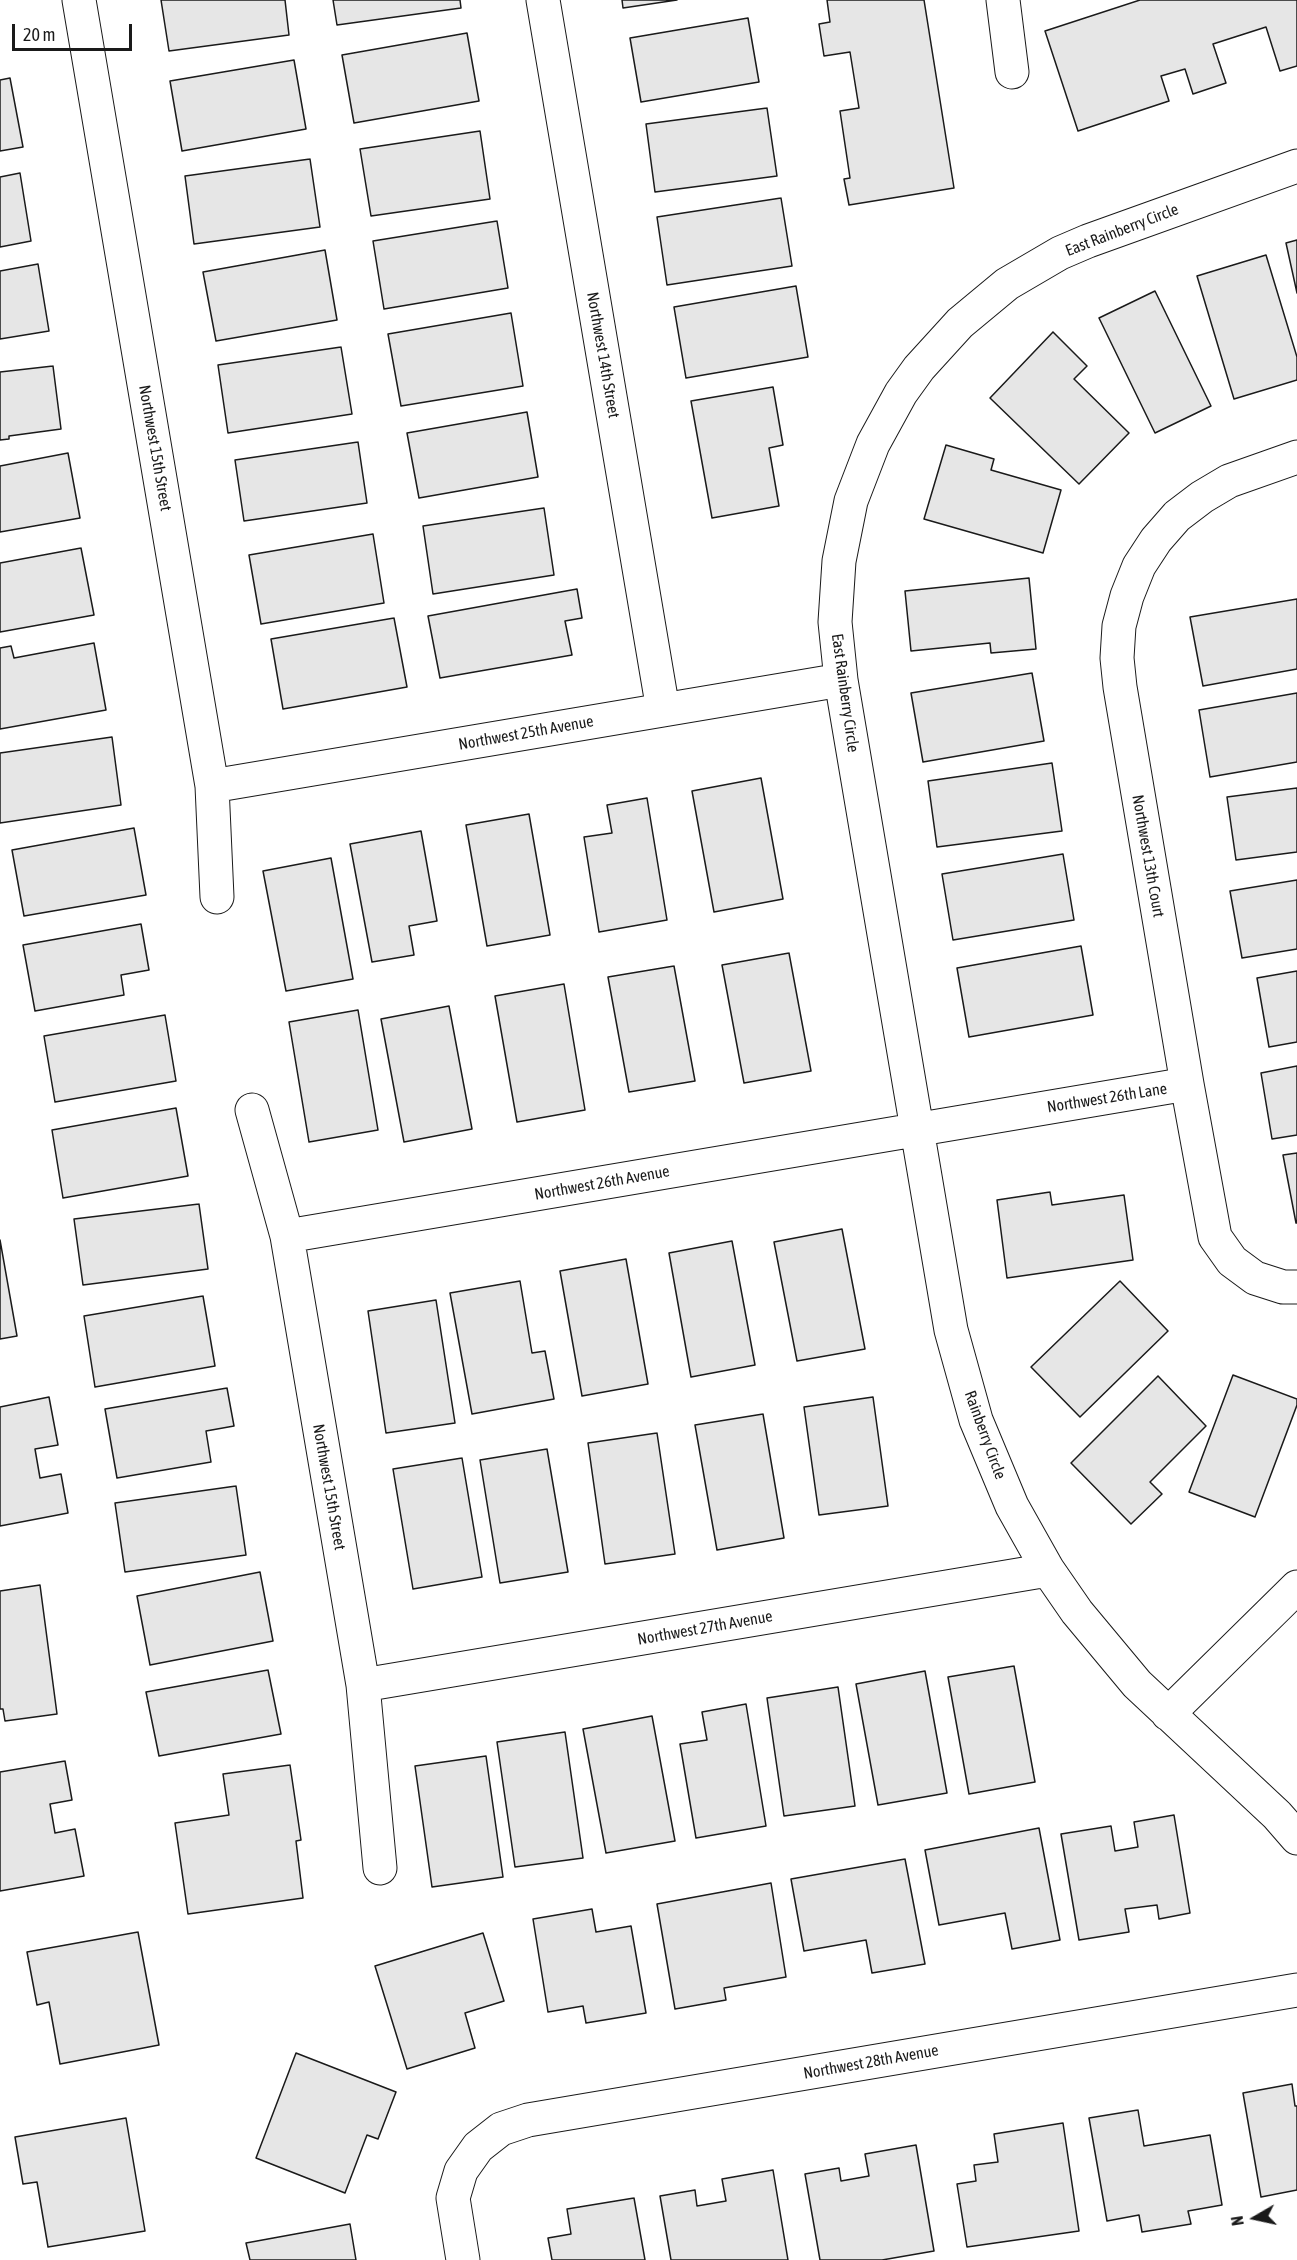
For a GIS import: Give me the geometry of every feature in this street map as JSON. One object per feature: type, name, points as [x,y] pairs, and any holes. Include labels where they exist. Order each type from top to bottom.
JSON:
[{"type":"street","name":"Northwest 15th Street","points":[[79,0],[212,786],[217,897]]},
{"type":"street","name":"Northwest 14th Street","points":[[543,0],[663,710]]},
{"type":"street","points":[[1003,0],[1012,72]]},
{"type":"street","name":"East Rainberry Circle","points":[[883,930],[841,680],[836,622],[838,561],[851,501],[873,444],[901,393],[919,368],[960,323],[1007,284],[1060,253],[1088,241],[1297,166]]},
{"type":"street","name":"Northwest 13th Court","points":[[1186,1084],[1120,687],[1117,658],[1119,626],[1126,596],[1139,566],[1156,540],[1177,516],[1202,497],[1229,482],[1297,457]]},
{"type":"street","name":"Northwest 25th Avenue","points":[[212,786],[841,680]]},
{"type":"street","name":"Rainberry Circle","points":[[883,930],[951,1330],[976,1420],[1012,1506],[1048,1570],[1077,1612],[1137,1684],[1277,1815],[1297,1838]]},
{"type":"street","name":"Northwest 26th Lane","points":[[916,1130],[1186,1084],[1215,1237],[1232,1261],[1256,1278],[1283,1287],[1297,1287]]},
{"type":"street","name":"Northwest 15th Street","points":[[252,1110],[287,1236],[363,1685],[380,1868]]},
{"type":"street","name":"Northwest 26th Avenue","points":[[287,1236],[916,1130]]},
{"type":"street","name":"Northwest 27th Avenue","points":[[363,1685],[1048,1570]]},
{"type":"street","points":[[1168,1714],[1297,1587]]},
{"type":"street","name":"Northwest 28th Avenue","points":[[463,2260],[453,2198],[461,2170],[478,2147],[501,2129],[528,2120],[1284,1992]]},
{"type":"building","points":[[161,0],[285,0],[289,35],[169,51]]},
{"type":"building","points":[[333,0],[460,0],[461,8],[337,25]]},
{"type":"building","points":[[622,0],[677,0],[623,8]]},
{"type":"building","points":[[827,0],[924,0],[954,188],[849,205],[844,179],[850,178],[840,111],[859,108],[850,52],[824,56],[819,24],[830,22]]},
{"type":"building","points":[[1140,0],[1297,0],[1297,66],[1280,71],[1266,27],[1213,44],[1226,83],[1193,94],[1185,69],[1161,76],[1169,101],[1078,131],[1045,31]]},
{"type":"building","points":[[748,18],[759,82],[641,102],[630,38]]},
{"type":"building","points":[[467,33],[479,101],[354,123],[342,55]]},
{"type":"building","points":[[294,60],[306,129],[182,151],[170,81]]},
{"type":"building","points":[[10,78],[23,147],[0,151],[0,80]]},
{"type":"building","points":[[767,108],[777,176],[655,192],[646,124]]},
{"type":"building","points":[[480,131],[490,199],[371,216],[360,149]]},
{"type":"building","points":[[310,159],[320,227],[194,244],[185,176]]},
{"type":"building","points":[[20,173],[31,241],[0,247],[0,177]]},
{"type":"building","points":[[781,198],[792,266],[667,285],[657,217]]},
{"type":"building","points":[[497,221],[508,288],[384,309],[373,241]]},
{"type":"building","points":[[1297,240],[1297,293],[1286,243]]},
{"type":"building","points":[[325,250],[337,320],[216,341],[203,272]]},
{"type":"building","points":[[1266,255],[1297,357],[1297,380],[1234,399],[1197,276]]},
{"type":"building","points":[[38,264],[49,331],[0,339],[0,271]]},
{"type":"building","points":[[796,286],[808,357],[686,378],[674,307]]},
{"type":"building","points":[[1155,291],[1211,406],[1155,433],[1099,318]]},
{"type":"building","points":[[511,313],[523,386],[401,406],[388,334]]},
{"type":"building","points":[[1053,332],[1087,366],[1074,379],[1129,433],[1079,484],[990,398]]},
{"type":"building","points":[[341,347],[352,414],[228,433],[218,365]]},
{"type":"building","points":[[53,366],[61,429],[9,436],[9,439],[0,440],[0,372]]},
{"type":"building","points":[[773,387],[783,445],[769,448],[779,506],[712,518],[691,401]]},
{"type":"building","points":[[527,412],[538,477],[419,498],[407,433]]},
{"type":"building","points":[[358,442],[367,503],[244,521],[235,460]]},
{"type":"building","points":[[946,445],[994,459],[991,470],[1061,490],[1043,553],[924,519]]},
{"type":"building","points":[[68,453],[80,518],[0,532],[0,466]]},
{"type":"building","points":[[544,508],[554,575],[433,594],[423,526]]},
{"type":"building","points":[[373,534],[384,603],[261,624],[249,555]]},
{"type":"building","points":[[81,548],[94,615],[0,632],[0,563]]},
{"type":"building","points":[[1029,578],[1036,649],[991,653],[990,643],[911,651],[905,591]]},
{"type":"building","points":[[577,589],[582,618],[565,621],[572,655],[440,678],[428,616]]},
{"type":"building","points":[[1297,599],[1297,669],[1203,686],[1190,617]]},
{"type":"building","points":[[394,618],[407,687],[283,709],[271,639]]},
{"type":"building","points":[[94,643],[106,710],[0,729],[0,648],[11,646],[14,658]]},
{"type":"building","points":[[1032,673],[1044,741],[923,762],[911,693]]},
{"type":"building","points":[[1297,693],[1297,762],[1210,777],[1199,710]]},
{"type":"building","points":[[112,737],[121,805],[0,823],[0,753]]},
{"type":"building","points":[[1052,763],[1062,831],[937,847],[928,781]]},
{"type":"building","points":[[761,778],[783,899],[714,912],[692,791]]},
{"type":"building","points":[[1297,788],[1297,852],[1236,860],[1227,797]]},
{"type":"building","points":[[647,798],[667,920],[599,932],[584,837],[612,833],[607,805]]},
{"type":"building","points":[[529,814],[550,935],[487,946],[466,825]]},
{"type":"building","points":[[134,828],[146,895],[24,916],[12,850]]},
{"type":"building","points":[[421,831],[437,921],[409,926],[414,955],[372,962],[350,844]]},
{"type":"building","points":[[1063,854],[1074,920],[953,940],[942,874]]},
{"type":"building","points":[[331,858],[353,979],[286,991],[263,871]]},
{"type":"building","points":[[1297,880],[1297,949],[1242,958],[1230,891]]},
{"type":"building","points":[[141,924],[149,970],[121,975],[124,995],[35,1011],[23,945]]},
{"type":"building","points":[[1081,946],[1093,1015],[969,1037],[957,968]]},
{"type":"building","points":[[789,953],[811,1071],[744,1083],[722,965]]},
{"type":"building","points":[[674,966],[695,1081],[629,1092],[608,977]]},
{"type":"building","points":[[1297,971],[1297,1042],[1269,1047],[1257,978]]},
{"type":"building","points":[[564,984],[585,1110],[517,1122],[495,996]]},
{"type":"building","points":[[449,1006],[472,1129],[404,1142],[381,1019]]},
{"type":"building","points":[[358,1010],[378,1130],[309,1142],[289,1022]]},
{"type":"building","points":[[165,1015],[176,1081],[55,1102],[44,1036]]},
{"type":"building","points":[[1297,1066],[1297,1135],[1272,1139],[1261,1073]]},
{"type":"building","points":[[176,1108],[188,1176],[63,1198],[52,1130]]},
{"type":"building","points":[[1297,1153],[1297,1223],[1296,1223],[1283,1155]]},
{"type":"building","points":[[1050,1192],[1052,1205],[1124,1195],[1133,1260],[1007,1278],[997,1200]]},
{"type":"building","points":[[199,1204],[208,1269],[83,1285],[74,1219]]},
{"type":"building","points":[[842,1229],[865,1349],[797,1361],[774,1242]]},
{"type":"building","points":[[0,1240],[17,1336],[0,1339]]},
{"type":"building","points":[[732,1241],[755,1365],[691,1377],[669,1253]]},
{"type":"building","points":[[626,1259],[648,1384],[582,1396],[560,1271]]},
{"type":"building","points":[[520,1281],[532,1353],[545,1351],[554,1399],[472,1414],[450,1293]]},
{"type":"building","points":[[1120,1281],[1168,1331],[1080,1417],[1031,1367]]},
{"type":"building","points":[[203,1296],[215,1366],[95,1387],[84,1316]]},
{"type":"building","points":[[436,1300],[455,1423],[386,1433],[368,1311]]},
{"type":"building","points":[[1233,1375],[1297,1399],[1297,1405],[1255,1517],[1189,1492]]},
{"type":"building","points":[[1158,1376],[1206,1426],[1150,1482],[1162,1494],[1131,1524],[1071,1463]]},
{"type":"building","points":[[227,1388],[234,1426],[206,1431],[211,1462],[117,1478],[105,1409]]},
{"type":"building","points":[[49,1397],[58,1445],[35,1449],[40,1478],[61,1474],[68,1513],[0,1526],[0,1407]]},
{"type":"building","points":[[873,1397],[888,1506],[819,1515],[804,1407]]},
{"type":"building","points":[[763,1414],[784,1538],[717,1550],[695,1425]]},
{"type":"building","points":[[657,1433],[675,1554],[605,1564],[588,1443]]},
{"type":"building","points":[[547,1449],[568,1572],[500,1583],[480,1460]]},
{"type":"building","points":[[462,1458],[482,1577],[413,1589],[393,1469]]},
{"type":"building","points":[[236,1486],[246,1555],[125,1572],[115,1503]]},
{"type":"building","points":[[260,1572],[273,1641],[150,1665],[137,1596]]},
{"type":"building","points":[[40,1585],[57,1714],[5,1721],[3,1709],[0,1709],[0,1591]]},
{"type":"building","points":[[1014,1666],[1035,1782],[969,1794],[948,1677]]},
{"type":"building","points":[[268,1670],[281,1734],[159,1756],[146,1692]]},
{"type":"building","points":[[925,1671],[947,1793],[878,1805],[856,1684]]},
{"type":"building","points":[[838,1687],[855,1806],[784,1816],[767,1698]]},
{"type":"building","points":[[746,1704],[766,1826],[696,1838],[680,1744],[707,1740],[702,1712]]},
{"type":"building","points":[[652,1716],[675,1841],[606,1853],[583,1729]]},
{"type":"building","points":[[565,1732],[583,1858],[515,1867],[497,1742]]},
{"type":"building","points":[[486,1756],[503,1877],[432,1887],[415,1766]]},
{"type":"building","points":[[65,1761],[72,1800],[50,1804],[55,1833],[75,1829],[84,1876],[0,1891],[0,1772]]},
{"type":"building","points":[[290,1765],[301,1840],[296,1841],[303,1898],[188,1914],[175,1823],[229,1815],[223,1774]]},
{"type":"building","points":[[1174,1815],[1190,1913],[1159,1919],[1157,1905],[1125,1909],[1129,1932],[1079,1940],[1061,1834],[1111,1826],[1115,1851],[1138,1847],[1134,1822]]},
{"type":"building","points":[[1039,1828],[1060,1940],[1012,1949],[1005,1913],[939,1925],[925,1850]]},
{"type":"building","points":[[905,1859],[925,1964],[872,1973],[866,1940],[804,1951],[791,1879]]},
{"type":"building","points":[[771,1883],[786,1977],[724,1988],[726,2000],[675,2009],[657,1904]]},
{"type":"building","points":[[592,1909],[596,1932],[631,1926],[646,2013],[586,2023],[583,2006],[548,2012],[533,1919]]},
{"type":"building","points":[[138,1932],[159,2045],[60,2064],[49,2002],[37,2005],[27,1952]]},
{"type":"building","points":[[483,1933],[504,2001],[465,2013],[475,2048],[407,2069],[375,1966]]},
{"type":"building","points":[[296,2053],[396,2092],[378,2139],[367,2135],[345,2193],[256,2158]]},
{"type":"building","points":[[1292,2084],[1295,2106],[1297,2106],[1297,2190],[1261,2197],[1243,2093]]},
{"type":"building","points":[[1138,2110],[1144,2146],[1210,2135],[1222,2205],[1188,2211],[1191,2224],[1142,2232],[1139,2215],[1107,2221],[1089,2118]]},
{"type":"building","points":[[126,2118],[145,2231],[48,2247],[37,2182],[23,2184],[15,2137]]},
{"type":"building","points":[[1063,2123],[1079,2231],[967,2247],[957,2184],[976,2181],[974,2165],[998,2162],[994,2134]]},
{"type":"building","points":[[916,2145],[934,2251],[882,2260],[820,2260],[805,2174],[839,2168],[841,2181],[869,2176],[865,2154]]},
{"type":"building","points":[[773,2170],[788,2260],[671,2260],[660,2196],[695,2190],[697,2206],[726,2201],[722,2179]]},
{"type":"building","points":[[634,2198],[645,2260],[552,2260],[548,2238],[571,2234],[567,2209]]},
{"type":"building","points":[[350,2224],[356,2260],[250,2260],[246,2243]]}]
